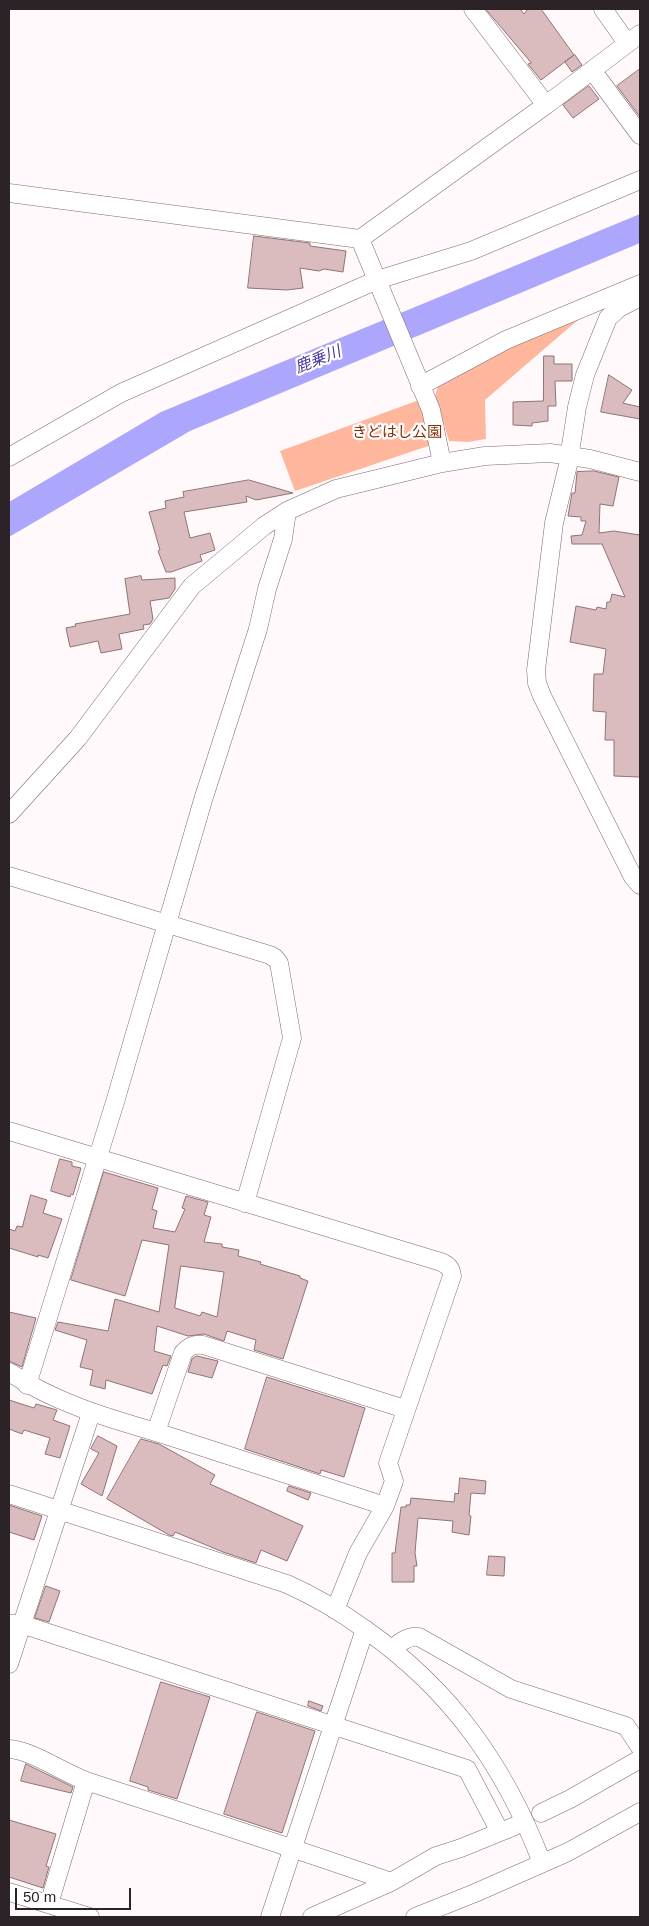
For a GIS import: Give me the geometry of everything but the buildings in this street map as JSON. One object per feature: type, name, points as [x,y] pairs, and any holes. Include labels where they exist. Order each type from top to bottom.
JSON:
[{"type":"street","points":[[473,9],[546,105]]},
{"type":"street","points":[[9,192],[360,240],[634,39],[603,9]]},
{"type":"street","points":[[592,70],[640,135]]},
{"type":"street","points":[[9,457],[122,393],[640,180]]},
{"type":"street","points":[[360,240],[431,410],[442,463]]},
{"type":"street","points":[[417,380],[506,340],[640,284]]},
{"type":"street","points":[[640,297],[619,308],[608,318],[585,375],[568,455],[568,465],[554,523],[536,670],[537,684],[633,876],[640,885]]},
{"type":"street","points":[[9,814],[78,738],[192,586],[264,526],[287,511],[336,489],[442,463],[507,454],[550,453],[568,455],[640,472]]},
{"type":"street","points":[[27,1384],[98,1158],[203,800],[258,628],[267,589],[284,539],[287,511]]},
{"type":"street","points":[[10,880],[168,924],[276,958],[279,964],[292,1038],[246,1202]]},
{"type":"street","points":[[9,1131],[432,1259],[448,1265],[452,1270],[452,1276],[388,1463],[394,1482],[385,1506],[358,1553],[336,1610]]},
{"type":"street","points":[[156,1432],[183,1353],[188,1347],[195,1344],[405,1409]]},
{"type":"street","points":[[9,1372],[27,1384],[91,1413],[385,1506]]},
{"type":"street","points":[[9,1664],[15,1624],[60,1511],[91,1413]]},
{"type":"street","points":[[9,1494],[287,1584],[302,1590],[365,1629],[392,1649],[429,1681],[454,1708],[494,1764],[516,1806],[542,1864]]},
{"type":"street","points":[[15,1624],[467,1769],[507,1829],[436,1856],[391,1882],[312,1917]]},
{"type":"street","points":[[270,1917],[365,1629]]},
{"type":"street","points":[[392,1649],[408,1638],[419,1637],[511,1689],[626,1726],[640,1747]]},
{"type":"street","points":[[9,1749],[22,1751],[86,1781],[293,1847],[391,1882]]},
{"type":"street","points":[[541,1813],[640,1759]]},
{"type":"street","points":[[49,1904],[86,1781]]},
{"type":"street","points":[[416,1917],[542,1864],[640,1812]]},
{"type":"street","points":[[9,1892],[90,1917]]},
{"type":"green space","name":"きどはし公園","points":[[576,316],[579,319],[485,400],[486,439],[468,442],[449,441],[435,396],[438,386],[505,347]]},
{"type":"green space","name":"きどはし公園","points":[[419,400],[431,445],[295,491],[280,451]]},
{"type":"water","name":"鹿乗川","points":[[640,214],[640,243],[190,431],[9,537],[9,502],[161,412]]}]
